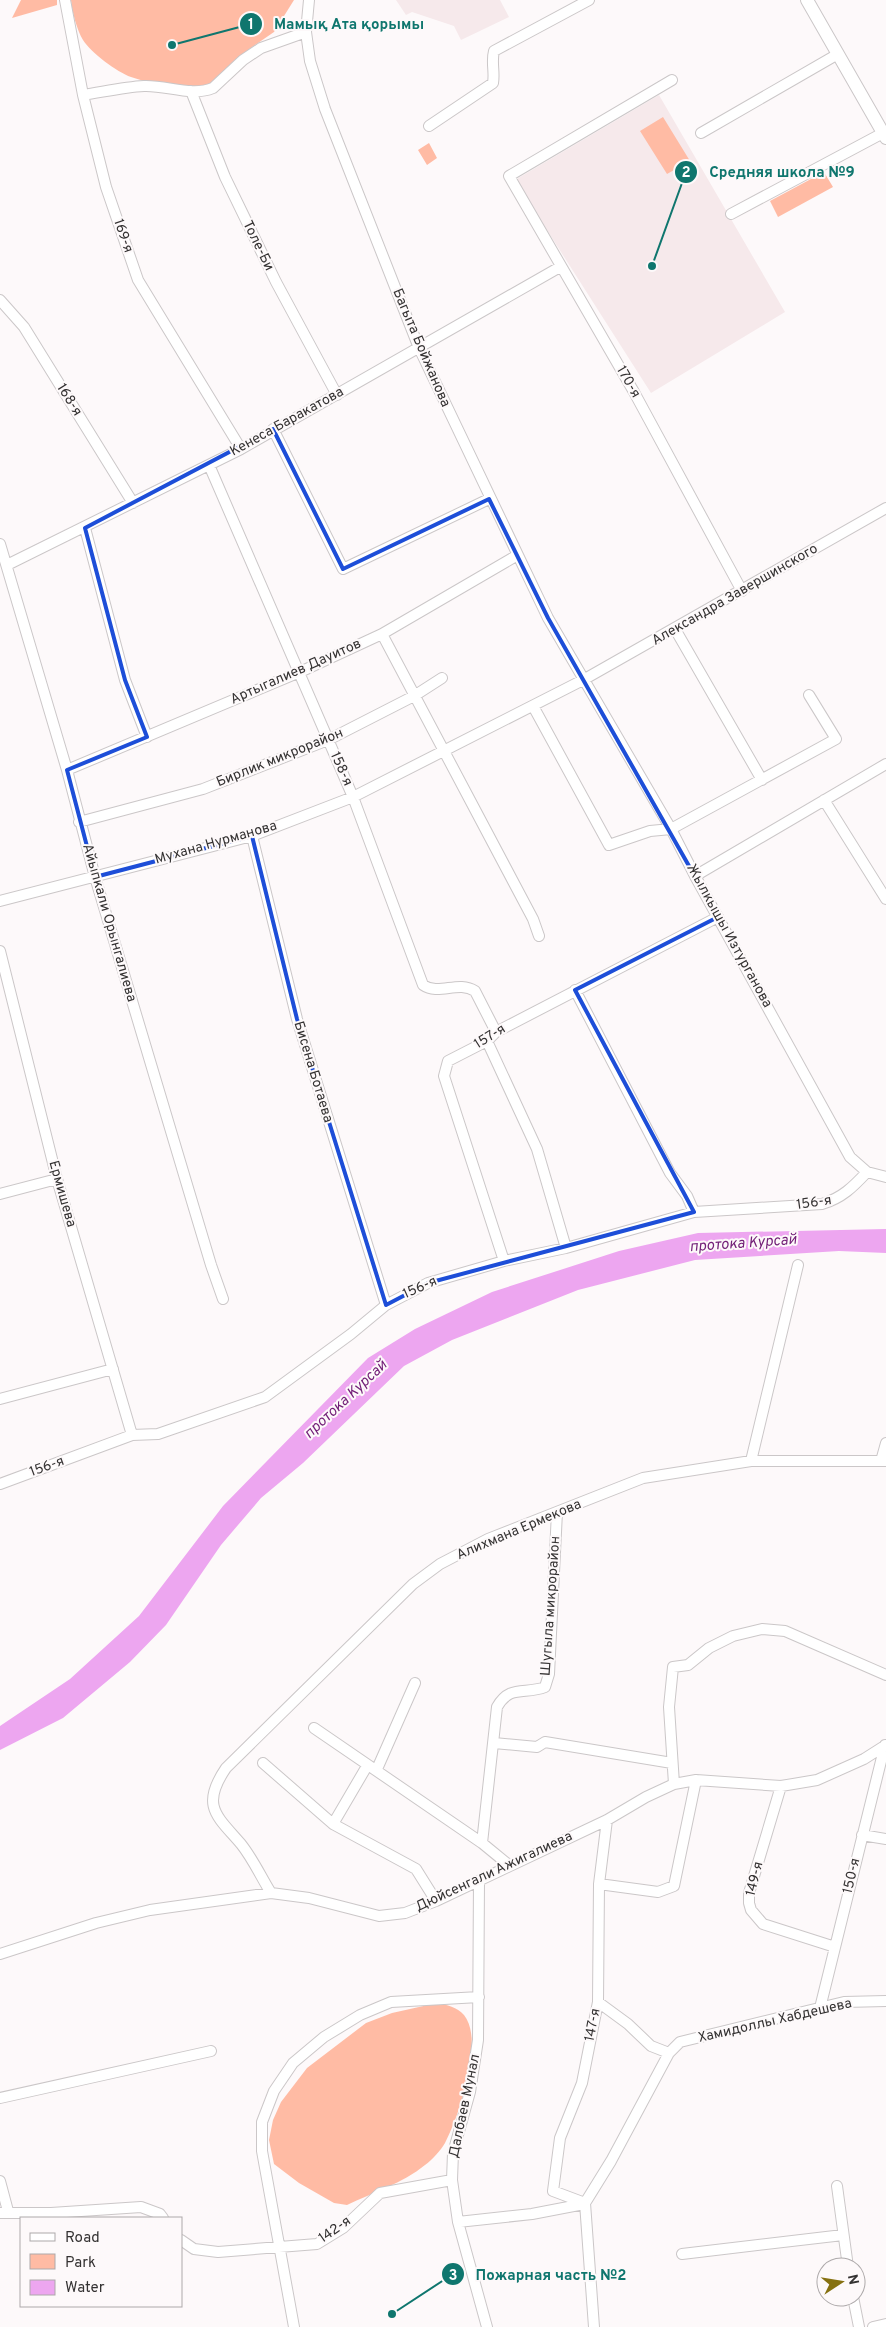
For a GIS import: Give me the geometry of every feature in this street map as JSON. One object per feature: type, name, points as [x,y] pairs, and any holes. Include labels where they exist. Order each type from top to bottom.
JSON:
[{"type":"street","name":"169-я","points":[[65,0],[83,95],[106,187],[138,280],[241,449]]},
{"type":"street","name":"Багыта Бойжанова","points":[[310,0],[306,32],[310,61],[325,109],[419,348],[516,556],[583,680]]},
{"type":"street","points":[[430,126],[493,83],[492,60],[494,52],[590,0]]},
{"type":"street","points":[[731,214],[884,136],[838,54],[812,1]]},
{"type":"street","points":[[83,95],[145,86],[191,91],[213,88],[243,60],[261,48],[306,32]]},
{"type":"street","points":[[701,133],[838,54]]},
{"type":"street","name":"170-я","points":[[672,80],[509,176],[634,392],[742,591]]},
{"type":"street","name":"Толе-Би","points":[[191,91],[225,177],[276,282],[337,395]]},
{"type":"street","name":"Кенеса Баракатова","points":[[7,565],[241,449],[273,429],[337,395],[560,267]]},
{"type":"street","name":"168-я","points":[[0,300],[24,327],[133,503]]},
{"type":"street","points":[[273,429],[343,569],[489,499]]},
{"type":"street","name":"158-я","points":[[209,465],[353,797],[423,985],[432,990],[469,987],[475,991],[496,1032]]},
{"type":"street","name":"Александра Завершинского","points":[[583,680],[886,508]]},
{"type":"street","points":[[85,528],[125,680],[147,736]]},
{"type":"street","name":"Айыпкали Орынгалиева","points":[[0,544],[67,770],[95,877],[211,1265],[224,1299]]},
{"type":"street","name":"Артыгалиев Дауитов","points":[[67,770],[300,672],[382,634],[516,556]]},
{"type":"street","points":[[675,629],[762,780]]},
{"type":"street","points":[[382,634],[533,919],[539,936]]},
{"type":"street","name":"Бирлик микрорайон","points":[[80,822],[203,789],[328,740],[414,696],[442,678]]},
{"type":"street","name":"Мухана Нурманова","points":[[0,901],[252,836],[353,797],[583,680]]},
{"type":"street","name":"Жылкышы Изтурганова","points":[[583,680],[671,829],[850,1157],[867,1172],[886,1177]]},
{"type":"street","points":[[533,706],[609,845],[650,831],[671,829],[836,739],[809,695]]},
{"type":"street","points":[[695,876],[886,764]]},
{"type":"street","points":[[824,800],[886,899]]},
{"type":"street","name":"Бисена Ботаева","points":[[252,836],[297,1019],[386,1305]]},
{"type":"street","name":"157-я","points":[[504,1260],[444,1076],[448,1061],[488,1041],[496,1032],[718,917]]},
{"type":"street","name":"Ермишева","points":[[0,951],[57,1179],[132,1435]]},
{"type":"street","points":[[575,990],[670,1173],[687,1196],[694,1212]]},
{"type":"street","points":[[488,1041],[537,1150],[566,1248]]},
{"type":"street","name":"156-я","points":[[0,1484],[132,1435],[158,1434],[265,1396],[351,1334],[386,1305],[428,1283],[504,1260],[566,1248],[694,1212],[822,1204],[836,1200],[846,1194],[867,1172]]},
{"type":"street","points":[[0,1194],[57,1179]]},
{"type":"street","points":[[751,1461],[798,1265]]},
{"type":"street","points":[[0,1388],[2,1399],[113,1369]]},
{"type":"street","points":[[884,1461],[886,1443]]},
{"type":"street","name":"Алихмана Ермекова","points":[[271,1893],[240,1844],[226,1830],[217,1816],[212,1800],[218,1780],[226,1768],[413,1584],[440,1564],[467,1550],[643,1478],[751,1461],[884,1461]]},
{"type":"street","name":"Шугыла микрорайон","points":[[482,1844],[497,1707],[510,1692],[545,1687],[549,1674],[557,1512]]},
{"type":"street","points":[[674,1784],[669,1707],[673,1667],[688,1665],[709,1648],[734,1636],[762,1629],[785,1631],[886,1676]]},
{"type":"street","points":[[332,1824],[372,1768],[415,1683]]},
{"type":"street","points":[[314,1728],[482,1844],[510,1866]]},
{"type":"street","points":[[494,1742],[537,1747],[545,1742],[672,1763]]},
{"type":"street","name":"Дюйсенгали Ажигалиева","points":[[0,1954],[96,1922],[150,1910],[271,1893],[309,1898],[379,1916],[404,1913],[436,1901],[607,1820],[646,1797],[674,1784],[696,1780],[780,1786],[817,1780],[864,1759],[886,1745]]},
{"type":"street","name":"150-я","points":[[820,2008],[886,1745]]},
{"type":"street","points":[[263,1763],[332,1824],[416,1869],[436,1901]]},
{"type":"street","points":[[599,1884],[658,1892],[674,1886],[696,1780]]},
{"type":"street","name":"149-я","points":[[780,1786],[749,1893],[751,1910],[764,1924],[835,1947]]},
{"type":"street","name":"147-я","points":[[585,2203],[553,2191],[560,2138],[582,2083],[598,2002],[599,1884],[607,1820]]},
{"type":"street","points":[[862,1836],[886,1839]]},
{"type":"street","name":"Далбаев Мунал","points":[[479,1881],[478,2040],[470,2092],[453,2153],[452,2180],[458,2222],[487,2327]]},
{"type":"street","points":[[294,2327],[262,2151],[262,2122],[274,2091],[293,2062],[324,2037],[360,2015],[391,2002],[479,1997]]},
{"type":"street","name":"Хамидоллы Хабдешева","points":[[669,2053],[680,2042],[844,2002],[886,2001]]},
{"type":"street","points":[[594,2327],[585,2203],[611,2161],[669,2053],[651,2046],[628,2024],[598,2002]]},
{"type":"street","points":[[0,2098],[211,2051]]},
{"type":"street","name":"142-я","points":[[182,2241],[194,2249],[218,2252],[317,2244],[342,2228],[380,2193],[452,2180]]},
{"type":"street","points":[[0,2181],[4,2212],[51,2213],[141,2208],[160,2214],[162,2217]]},
{"type":"street","points":[[837,2186],[846,2257]]},
{"type":"street","points":[[458,2222],[532,2214],[585,2203]]},
{"type":"street","points":[[682,2254],[843,2235]]},
{"type":"street","points":[[856,2307],[859,2327]]},
{"type":"street","points":[[873,2327],[886,2324]]},
{"type":"highlighted area","points":[[273,429],[343,569],[489,499],[548,618],[718,917],[575,990],[694,1212],[428,1283],[386,1305],[297,1019],[252,836],[95,877],[67,770],[147,737],[125,680],[85,528]]},
{"type":"shaded area","points":[[396,0],[500,0],[509,17],[461,40],[454,26],[412,12],[406,15]]},
{"type":"shaded area","points":[[659,95],[785,312],[651,393],[515,180]]},
{"type":"green space","points":[[21,0],[57,0],[57,5],[12,18]]},
{"type":"green space","points":[[71,0],[294,0],[274,32],[248,50],[211,88],[150,82],[131,77],[119,71],[98,56],[83,40],[75,21]]},
{"type":"green space","points":[[663,117],[690,161],[667,174],[640,131]]},
{"type":"green space","points":[[429,143],[437,158],[427,165],[418,150]]},
{"type":"green space","points":[[824,172],[833,187],[778,217],[770,201]]},
{"type":"green space","points":[[437,2003],[455,2008],[464,2015],[470,2027],[472,2042],[468,2079],[457,2115],[445,2143],[433,2158],[407,2177],[347,2205],[334,2203],[299,2183],[274,2164],[269,2140],[273,2120],[281,2102],[307,2068],[366,2023],[392,2013]]},
{"type":"water","name":"протока Курсай","points":[[886,1229],[886,1253],[839,1251],[695,1260],[578,1290],[452,1340],[404,1366],[303,1463],[261,1498],[221,1545],[166,1625],[130,1662],[63,1718],[0,1750],[0,1726],[70,1679],[139,1616],[223,1506],[368,1358],[415,1329],[492,1292],[619,1251],[698,1233]]},
{"type":"place","name":"Мамық Ата қорымы","points":[[172,45]]},
{"type":"place","name":"Средняя школа №9","points":[[652,266]]},
{"type":"place","name":"Пожарная часть №2","points":[[392,2314]]}]
